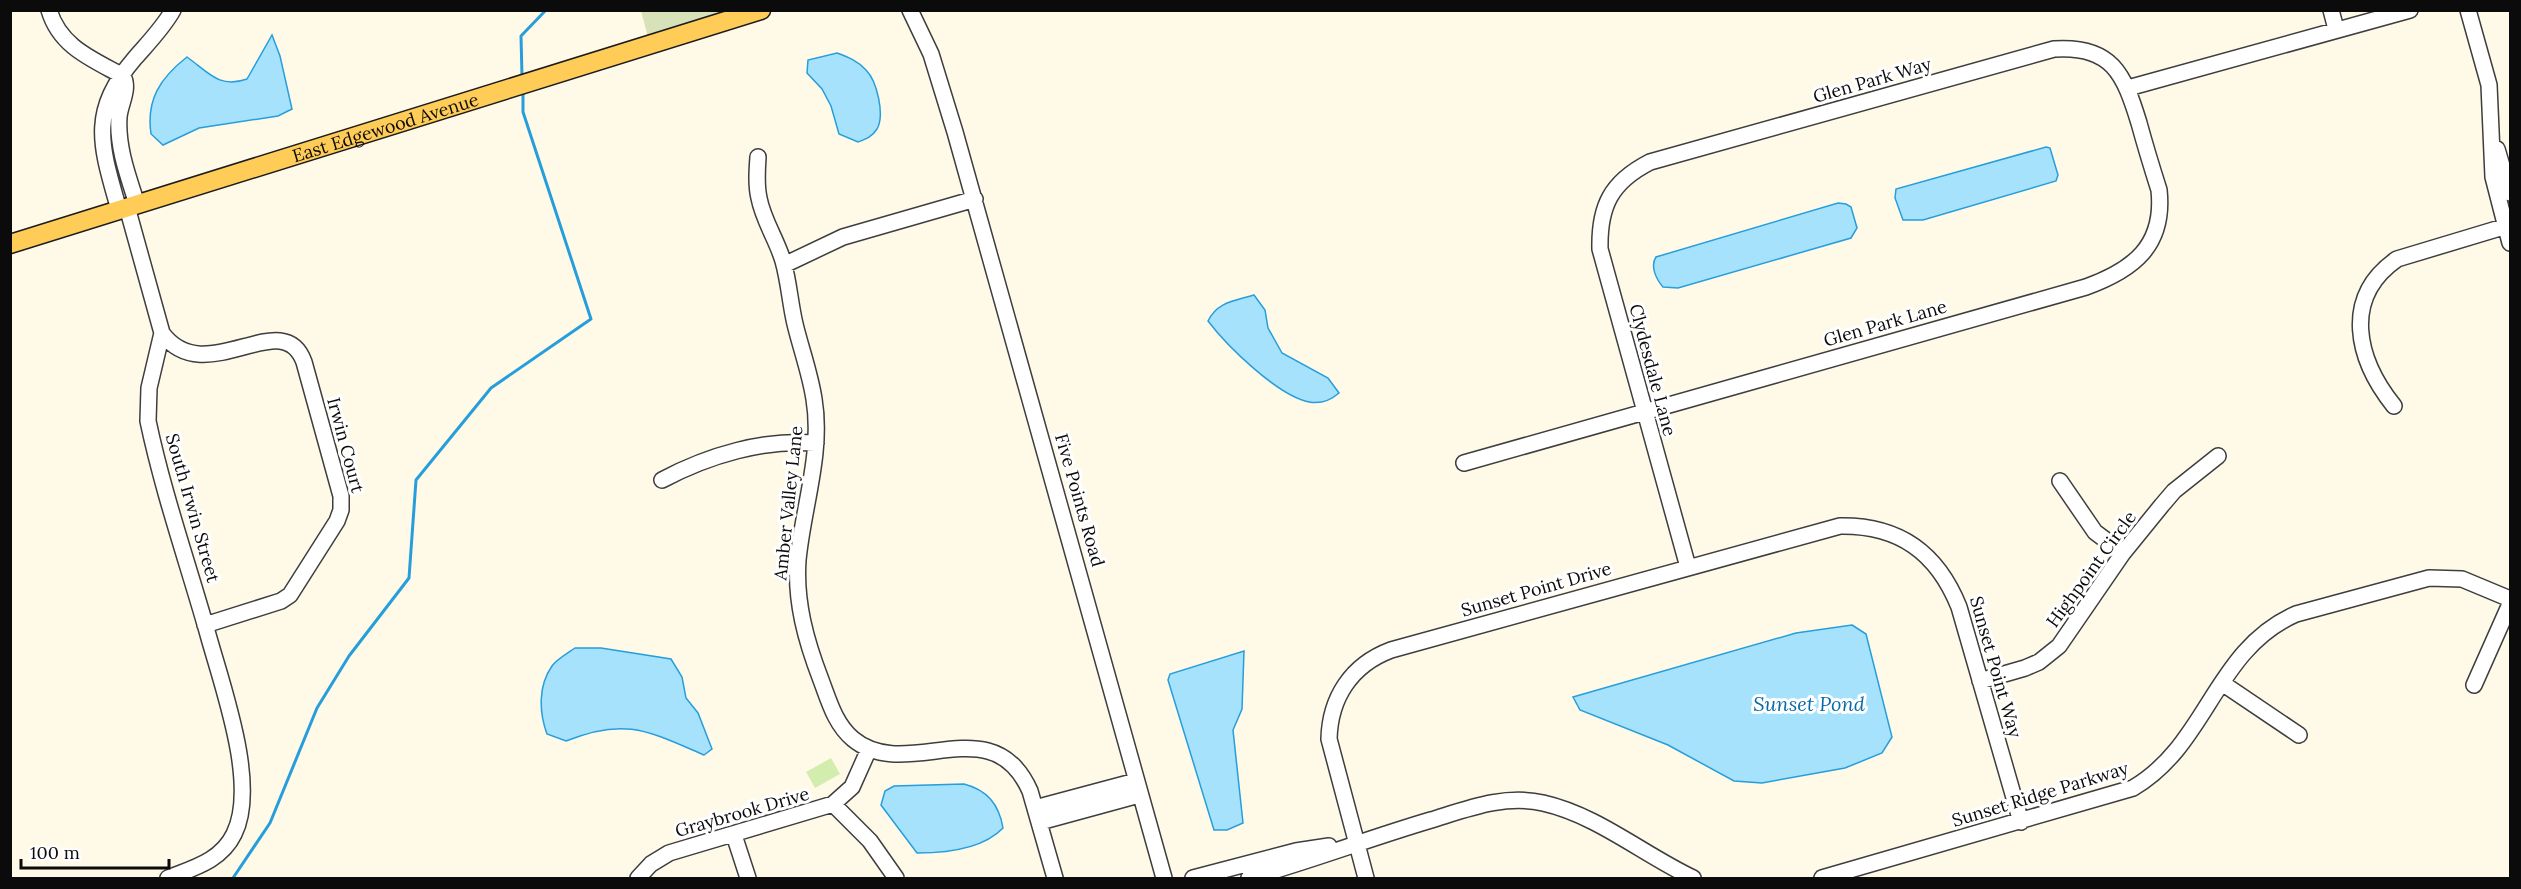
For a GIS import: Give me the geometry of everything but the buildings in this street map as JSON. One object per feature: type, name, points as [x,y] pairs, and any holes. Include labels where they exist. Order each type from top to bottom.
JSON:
[{"type":"main road","name":"East Edgewood Avenue","points":[[10,244],[760,10]]},
{"type":"street","points":[[49,10],[58,32],[72,48],[123,76]]},
{"type":"street","name":"South Irwin Street","points":[[168,879],[206,863],[221,852],[233,837],[239,820],[242,795],[237,739],[148,421],[149,388],[162,333],[128,207],[105,161],[101,133],[104,111],[112,90],[173,10]]},
{"type":"street","points":[[910,10],[927,43],[955,132]]},
{"type":"street","points":[[919,10],[936,43],[942,63],[955,132]]},
{"type":"street","points":[[2331,10],[2336,29]]},
{"type":"street","points":[[2128,88],[2410,10]]},
{"type":"street","points":[[2468,10],[2489,85],[2493,135],[2493,177],[2511,243]]},
{"type":"street","name":"Glen Park Way","points":[[1618,185],[1634,171],[1650,162],[2054,49],[2080,50],[2105,59],[2117,70],[2128,88]]},
{"type":"street","name":"Glen Park Lane","points":[[1464,463],[2112,278],[2129,267],[2150,244],[2159,220],[2159,190],[2128,88]]},
{"type":"street","name":"Five Points Road","points":[[955,132],[1103,653],[1137,788],[1164,879]]},
{"type":"street","points":[[2493,135],[2511,193]]},
{"type":"street","name":"Amber Valley Lane","points":[[758,157],[758,196],[784,265],[795,324],[814,396],[816,444],[798,560],[801,615],[811,654],[836,719],[852,738],[869,749],[894,754],[960,748],[988,751],[1009,762],[1019,772],[1029,788],[1055,879]]},
{"type":"street","name":"Clydesdale Lane","points":[[1618,185],[1607,200],[1600,226],[1600,249],[1688,567]]},
{"type":"street","points":[[784,265],[843,237],[975,200]]},
{"type":"street","points":[[2394,406],[2376,383],[2362,337],[2363,284],[2397,259],[2508,226]]},
{"type":"street","name":"Irwin Court","points":[[162,333],[179,350],[201,356],[267,341],[286,342],[294,347],[304,363],[341,496],[341,510],[337,521],[290,594],[282,601],[205,625]]},
{"type":"street","points":[[662,480],[684,468],[767,443],[816,444]]},
{"type":"street","name":"Highpoint Circle","points":[[1980,681],[2025,668],[2050,655],[2067,638],[2123,553],[2174,491],[2218,456]]},
{"type":"street","points":[[2060,481],[2094,532],[2123,553]]},
{"type":"street","name":"Sunset Point Drive","points":[[1366,879],[1331,754],[1330,723],[1339,695],[1355,672],[1367,662],[1391,650],[1840,526],[1873,528],[1909,535]]},
{"type":"street","name":"Sunset Point Way","points":[[1909,535],[1949,584],[1959,606],[2021,822]]},
{"type":"street","name":"Sunset Ridge Parkway","points":[[1822,879],[2114,795],[2148,779],[2172,758],[2243,653],[2265,630],[2307,611],[2429,578],[2462,579],[2511,599]]},
{"type":"street","points":[[2474,685],[2511,604]]},
{"type":"street","points":[[2222,683],[2299,735]]},
{"type":"street","name":"Graybrook Drive","points":[[638,879],[648,867],[664,855],[833,804],[852,787],[869,749]]},
{"type":"street","points":[[1037,815],[1137,788]]},
{"type":"street","points":[[1249,879],[1301,863],[1356,842],[1489,803],[1525,800],[1542,802],[1575,814],[1694,879]]},
{"type":"street","points":[[833,804],[870,841],[896,879]]},
{"type":"street","points":[[734,835],[748,879]]},
{"type":"street","points":[[1193,879],[1296,851],[1356,842]]},
{"type":"green space","points":[[641,11],[734,11],[650,44]]},
{"type":"green space","points":[[831,758],[840,774],[815,788],[806,772]]},
{"type":"water","points":[[272,35],[280,56],[292,109],[278,116],[199,128],[163,145],[151,134],[153,100],[162,82],[177,65],[187,57],[221,80],[237,82],[247,79]]},
{"type":"water","points":[[837,53],[856,62],[866,70],[879,98],[880,115],[877,129],[871,136],[858,142],[839,134],[831,106],[822,89],[807,73],[808,60]]},
{"type":"water","points":[[2046,147],[2050,148],[2058,175],[2056,181],[1923,220],[1903,220],[1895,198],[1896,189]]},
{"type":"water","points":[[1838,203],[1851,207],[1857,228],[1851,238],[1678,288],[1663,287],[1656,276],[1654,261],[1656,257]]},
{"type":"water","points":[[1254,295],[1265,310],[1268,328],[1282,353],[1328,378],[1339,393],[1325,401],[1317,402],[1297,398],[1254,369],[1208,321],[1221,306]]},
{"type":"water","name":"Sunset Pond","points":[[1852,625],[1866,634],[1892,737],[1882,753],[1845,768],[1762,783],[1734,781],[1668,745],[1580,710],[1573,697],[1796,633]]},
{"type":"water","points":[[575,648],[601,648],[671,659],[682,677],[686,698],[698,713],[712,749],[704,755],[667,739],[636,730],[605,730],[566,741],[547,734],[541,708],[544,682],[554,663]]},
{"type":"water","points":[[1244,651],[1242,709],[1233,730],[1243,823],[1227,830],[1214,830],[1168,680],[1170,674]]},
{"type":"water","points":[[964,784],[979,790],[991,799],[1003,828],[985,841],[963,848],[917,853],[881,805],[885,791],[894,786]]},
{"type":"waterway","points":[[522,76],[521,36],[546,10]]},
{"type":"waterway","points":[[233,878],[270,823],[317,708],[349,656],[409,578],[416,480],[491,388],[591,319],[523,112],[523,92]]}]
